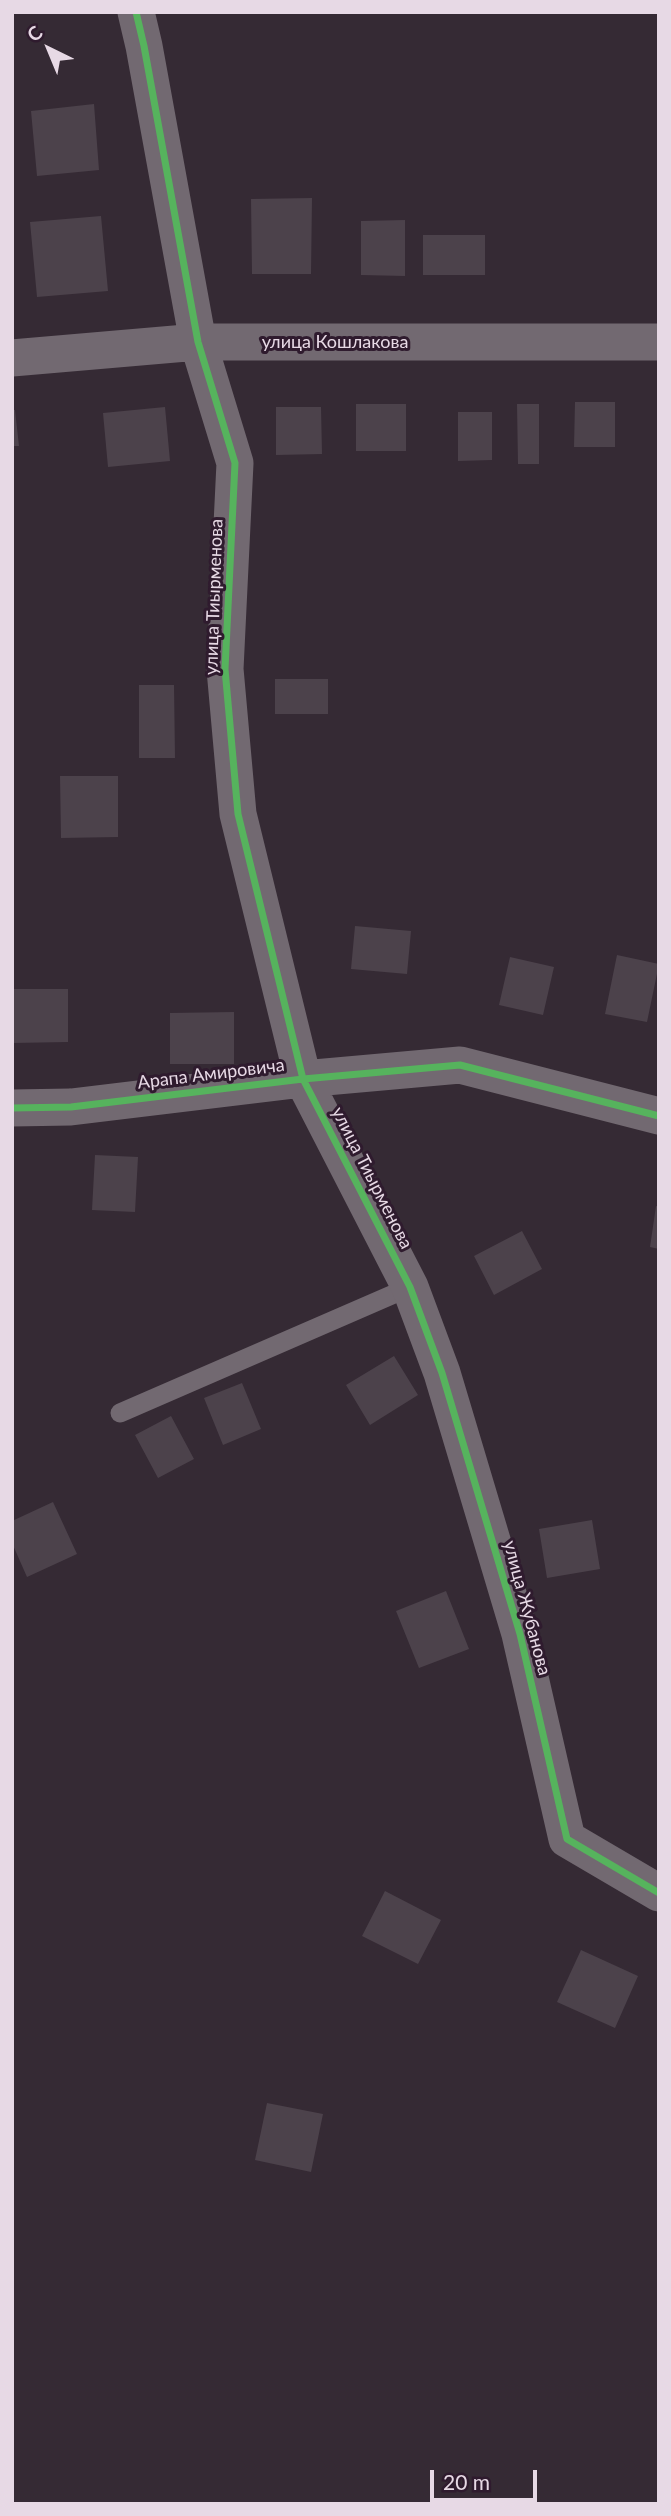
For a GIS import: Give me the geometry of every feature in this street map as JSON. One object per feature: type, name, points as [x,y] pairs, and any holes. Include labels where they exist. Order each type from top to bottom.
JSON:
[{"type":"street","name":"улица Тиырменова","points":[[136,12],[198,342],[235,463],[225,669],[238,814],[303,1079],[410,1287]]},
{"type":"street","name":"улица Кошлакова","points":[[12,358],[198,342],[659,342]]},
{"type":"street","name":"Арапа Амировича","points":[[12,1108],[71,1107],[303,1079],[460,1065],[659,1116]]},
{"type":"street","name":"улица Жубанова","points":[[410,1287],[442,1373],[520,1634],[567,1839],[659,1893]]},
{"type":"lane","points":[[120,1413],[410,1287]]},
{"type":"building","points":[[94,104],[99,170],[37,176],[31,111]]},
{"type":"building","points":[[312,198],[311,274],[252,274],[251,199]]},
{"type":"building","points":[[101,216],[108,291],[37,297],[30,222]]},
{"type":"building","points":[[405,220],[405,276],[361,275],[361,221]]},
{"type":"building","points":[[423,235],[485,235],[485,275],[423,275]]},
{"type":"building","points":[[575,402],[615,402],[615,447],[574,447]]},
{"type":"building","points":[[356,404],[406,404],[406,451],[356,451]]},
{"type":"building","points":[[517,404],[539,404],[539,464],[518,464]]},
{"type":"building","points":[[165,407],[170,461],[108,467],[103,413]]},
{"type":"building","points":[[276,407],[321,407],[322,454],[276,455]]},
{"type":"building","points":[[12,410],[15,410],[19,446],[12,446]]},
{"type":"building","points":[[458,412],[492,412],[492,460],[458,461]]},
{"type":"building","points":[[275,679],[328,679],[328,714],[275,714]]},
{"type":"building","points":[[139,685],[174,685],[175,758],[139,758]]},
{"type":"building","points":[[60,776],[118,776],[118,837],[61,838]]},
{"type":"building","points":[[355,926],[411,931],[407,974],[351,969]]},
{"type":"building","points":[[617,955],[659,964],[647,1022],[605,1014]]},
{"type":"building","points":[[510,957],[554,967],[543,1015],[499,1005]]},
{"type":"building","points":[[12,989],[68,989],[68,1042],[12,1043]]},
{"type":"building","points":[[234,1012],[234,1064],[170,1064],[170,1013]]},
{"type":"building","points":[[95,1155],[138,1157],[135,1212],[92,1210]]},
{"type":"building","points":[[656,1206],[659,1207],[659,1249],[650,1247]]},
{"type":"building","points":[[522,1231],[542,1269],[494,1295],[474,1256]]},
{"type":"building","points":[[394,1356],[418,1395],[370,1425],[346,1385]]},
{"type":"building","points":[[242,1383],[261,1429],[223,1445],[204,1398]]},
{"type":"building","points":[[171,1416],[194,1459],[158,1478],[135,1435]]},
{"type":"building","points":[[53,1502],[77,1554],[27,1577],[12,1543],[12,1521]]},
{"type":"building","points":[[592,1520],[600,1569],[547,1578],[539,1529]]},
{"type":"building","points":[[446,1591],[469,1649],[419,1668],[396,1611]]},
{"type":"building","points":[[385,1891],[441,1920],[418,1964],[362,1936]]},
{"type":"building","points":[[581,1950],[638,1976],[615,2028],[557,2002]]},
{"type":"building","points":[[267,2103],[323,2114],[311,2172],[255,2160]]},
{"type":"cycle path","points":[[136,12],[198,342],[235,463],[225,669],[238,814],[303,1079],[410,1287],[442,1373],[520,1634],[567,1839],[659,1893]]},
{"type":"cycle path","points":[[12,1108],[71,1107],[303,1079],[460,1065],[659,1116]]}]
